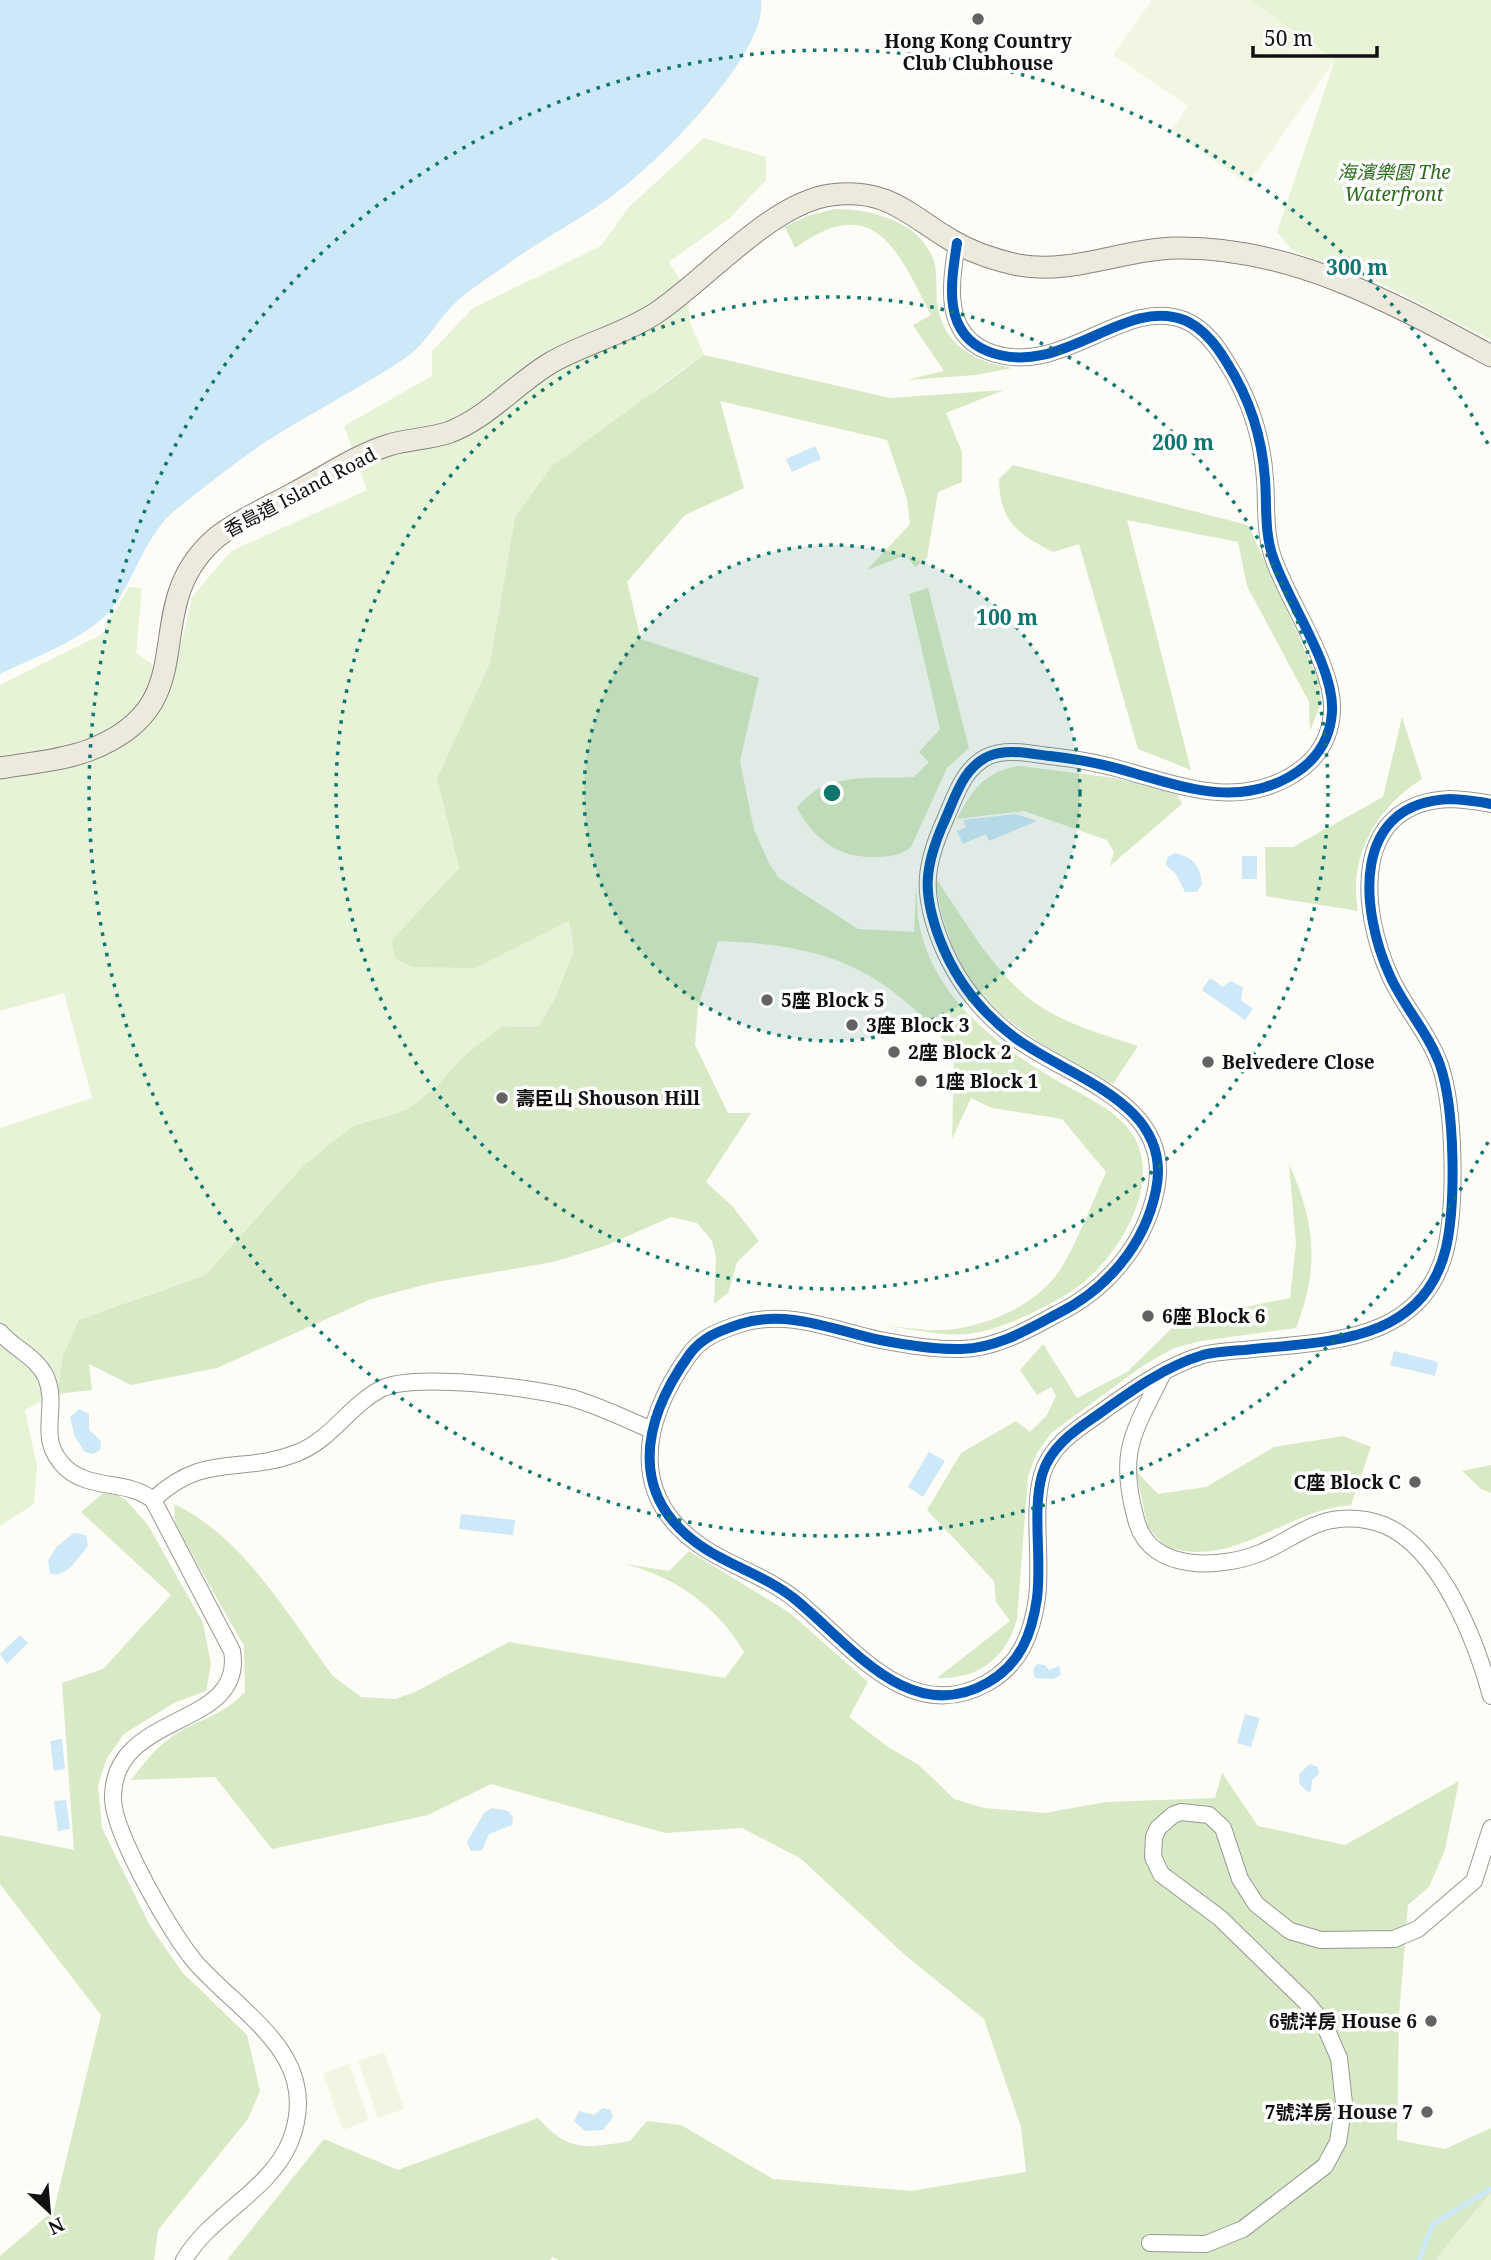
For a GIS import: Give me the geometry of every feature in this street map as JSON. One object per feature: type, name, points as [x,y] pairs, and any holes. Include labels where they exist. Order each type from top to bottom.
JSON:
[{"type":"main road","name":"香島道 Island Road","points":[[0,768],[55,760],[87,751],[124,733],[144,718],[162,683],[174,608],[180,588],[194,562],[226,531],[374,451],[438,436],[470,422],[557,359],[655,313],[788,210],[829,195],[874,196],[901,206],[952,240],[1009,262],[1047,267],[1156,249],[1239,252],[1362,289],[1491,356]]},
{"type":"street","points":[[952,240],[952,305],[964,334],[983,349],[1015,357],[1042,356],[1138,319],[1158,316],[1188,322],[1215,345],[1244,392],[1256,421],[1265,478],[1271,552],[1328,678],[1332,702],[1330,727],[1320,751],[1299,772],[1267,788],[1239,794],[1210,793],[1092,762],[1016,752],[990,756],[970,770],[928,863],[926,887],[940,941],[964,984],[998,1023],[1029,1047],[1126,1105],[1143,1123],[1154,1145],[1159,1171],[1144,1227],[1110,1276],[1092,1294],[1021,1332],[990,1345],[954,1349],[883,1340],[794,1318],[757,1318],[715,1332],[695,1343],[663,1401],[651,1430],[646,1456],[652,1481],[667,1510],[688,1535],[708,1551],[767,1579],[801,1604],[840,1641],[892,1682],[925,1694],[954,1695],[993,1680],[1013,1662],[1027,1640],[1039,1580],[1040,1486],[1051,1455],[1082,1425],[1164,1373],[1205,1354],[1308,1343],[1372,1330],[1404,1316],[1431,1287],[1440,1268],[1450,1224],[1451,1146],[1447,1094],[1434,1051],[1399,994],[1380,953],[1370,909],[1368,874],[1382,836],[1411,810],[1449,799],[1491,804]]},
{"type":"street","points":[[0,1332],[30,1357],[45,1374],[50,1395],[47,1431],[60,1461],[85,1479],[144,1493],[153,1500],[228,1642],[233,1670],[227,1686],[216,1699],[144,1738],[127,1755],[114,1787],[115,1811],[173,1933],[207,1975],[278,2045],[292,2071],[297,2100],[290,2140],[277,2165],[197,2243],[184,2260]]},
{"type":"street","points":[[1164,1373],[1134,1431],[1127,1459],[1129,1495],[1140,1532],[1149,1547],[1168,1558],[1213,1562],[1259,1554],[1308,1528],[1333,1520],[1358,1519],[1383,1525],[1411,1543],[1446,1588],[1467,1627],[1491,1696]]},
{"type":"street","points":[[153,1500],[174,1481],[197,1470],[297,1453],[322,1438],[372,1395],[401,1382],[554,1394],[591,1404],[651,1430]]},
{"type":"street","points":[[1150,2243],[1206,2244],[1243,2229],[1325,2166],[1338,2142],[1344,2103],[1339,2058],[1324,2024],[1307,2003],[1220,1918],[1161,1874],[1153,1857],[1154,1837],[1158,1828],[1172,1815],[1181,1812],[1209,1815],[1223,1828],[1240,1879],[1256,1905],[1298,1935],[1334,1940],[1394,1939],[1418,1929],[1474,1881],[1491,1828]]},
{"type":"green space","points":[[1152,0],[1249,0],[1335,60],[1248,184],[1171,131],[1188,106],[1113,55]]},
{"type":"green space","name":"海濱樂園 The Waterfront","points":[[1249,0],[1491,0],[1491,340],[1378,282],[1293,251],[1277,232],[1335,60]]},
{"type":"green space","points":[[704,138],[766,157],[766,180],[729,219],[669,262],[687,291],[690,322],[704,355],[665,382],[515,517],[490,663],[437,778],[459,868],[391,941],[476,968],[569,921],[574,950],[555,998],[538,1027],[502,1026],[464,1056],[434,1089],[406,1110],[353,1126],[271,1201],[205,1275],[145,1296],[63,1356],[57,1394],[25,1410],[37,1466],[34,1504],[0,1526],[0,1128],[92,1098],[64,993],[0,1011],[0,685],[101,635],[129,587],[142,588],[136,653],[170,677],[178,657],[192,597],[231,551],[367,490],[344,426],[432,376],[432,351],[473,308],[601,246],[628,208]]},
{"type":"green space","points":[[834,209],[880,215],[895,221],[920,238],[935,265],[940,318],[953,340],[973,356],[1012,368],[976,375],[907,380],[944,371],[913,325],[931,315],[895,250],[881,236],[864,227],[845,225],[822,232],[795,248],[785,227],[807,216]]},
{"type":"green space","points":[[704,355],[890,398],[1004,390],[946,413],[962,452],[962,482],[938,492],[927,558],[915,567],[906,555],[867,570],[910,524],[907,499],[887,440],[720,401],[744,488],[685,515],[627,582],[641,639],[759,678],[740,761],[754,830],[779,878],[858,929],[914,932],[916,886],[919,923],[927,950],[954,998],[973,1019],[1016,1055],[1102,1106],[1128,1128],[1141,1155],[1143,1175],[1133,1216],[1123,1235],[1098,1269],[1084,1282],[1049,1305],[1020,1319],[969,1334],[932,1333],[885,1326],[937,1330],[961,1328],[995,1318],[1027,1302],[1053,1279],[1063,1265],[1106,1172],[1062,1119],[992,1108],[971,1098],[952,1139],[954,1052],[903,999],[851,966],[822,955],[757,943],[718,941],[698,1007],[695,1045],[728,1113],[751,1113],[706,1182],[733,1207],[759,1241],[737,1262],[728,1293],[714,1304],[716,1257],[712,1241],[697,1223],[671,1217],[605,1246],[553,1262],[431,1283],[371,1299],[217,1368],[131,1385],[89,1364],[92,1390],[57,1394],[63,1356],[79,1320],[205,1275],[304,1165],[353,1126],[406,1110],[434,1089],[464,1056],[502,1026],[538,1027],[555,998],[574,950],[569,921],[476,968],[412,967],[395,958],[391,941],[459,868],[437,778],[490,663],[515,517],[552,466]]},
{"type":"green space","points":[[1013,465],[1248,525],[1319,681],[1321,703],[1310,731],[1309,702],[1247,586],[1238,542],[1127,520],[1191,770],[1138,749],[1079,544],[1053,552],[1020,532],[1013,524],[1003,506],[999,479]]},
{"type":"green space","points":[[928,588],[969,748],[947,768],[911,847],[888,856],[853,855],[821,839],[797,808],[808,796],[835,782],[914,777],[929,762],[919,752],[940,729],[909,594]]},
{"type":"green space","points":[[1402,717],[1422,779],[1391,804],[1369,835],[1357,871],[1358,911],[1266,896],[1265,847],[1293,847],[1383,797]]},
{"type":"green space","points":[[1020,766],[1115,778],[1177,794],[1182,804],[1110,866],[1114,852],[1107,840],[1024,811],[957,819],[974,791],[989,777],[1008,768]]},
{"type":"green space","points":[[935,877],[988,955],[1026,996],[1065,1020],[1138,1046],[1113,1084],[1046,1047],[1018,1027],[993,1006],[972,982],[956,953],[943,918]]},
{"type":"green space","points":[[1289,1164],[1304,1206],[1311,1245],[1309,1285],[1296,1328],[1201,1341],[1174,1348],[1144,1365],[1051,1433],[1037,1453],[1028,1476],[1017,1619],[1012,1633],[1006,1645],[988,1664],[965,1675],[937,1678],[1010,1621],[996,1602],[994,1581],[927,1510],[961,1453],[1016,1421],[1030,1432],[1047,1415],[1056,1396],[1051,1387],[1037,1395],[1020,1370],[1043,1344],[1077,1398],[1127,1372],[1180,1320],[1290,1298],[1296,1244]]},
{"type":"green space","points":[[1343,1436],[1371,1447],[1351,1505],[1327,1509],[1236,1545],[1213,1551],[1190,1552],[1165,1546],[1148,1528],[1136,1471],[1158,1494],[1206,1487],[1274,1447]]},
{"type":"green space","points":[[1491,1465],[1491,1493],[1481,1489],[1462,1471]]},
{"type":"green space","points":[[108,1489],[126,1500],[148,1525],[203,1623],[211,1664],[206,1691],[174,1703],[124,1734],[107,1758],[98,1785],[102,1828],[150,1926],[182,1972],[247,2035],[260,2091],[248,2119],[158,2230],[154,2260],[0,2260],[0,2256],[54,2210],[101,2015],[0,1884],[0,1835],[74,1850],[62,1683],[103,1669],[171,1595],[81,1512]]},
{"type":"green space","points":[[174,1504],[199,1518],[243,1557],[333,1676],[361,1697],[395,1699],[415,1692],[509,1642],[725,1678],[744,1652],[721,1621],[694,1596],[678,1586],[626,1564],[669,1571],[689,1551],[790,1613],[868,1682],[849,1717],[888,1747],[919,1765],[954,1799],[984,1808],[1045,1813],[1106,1802],[1215,1798],[1222,1773],[1258,1826],[1345,1845],[1459,1781],[1445,1850],[1429,1887],[1408,1905],[1399,2015],[1397,2140],[1445,2149],[1491,2128],[1491,2192],[1435,2260],[559,2260],[552,2257],[550,2260],[227,2260],[324,2139],[398,2170],[538,2118],[569,2143],[590,2146],[630,2141],[647,2121],[681,2125],[773,2179],[911,2191],[1026,2172],[1021,2127],[984,2019],[905,1955],[800,1858],[742,1828],[665,1833],[491,1784],[428,1815],[272,1849],[215,1777],[131,1780],[163,1743],[226,1708],[245,1692],[244,1646],[175,1522]]},
{"type":"green space","points":[[384,2052],[404,2109],[378,2118],[358,2061]]},
{"type":"green space","points":[[349,2064],[369,2120],[343,2130],[323,2073]]},
{"type":"green space","points":[[1491,2192],[1491,2260],[1435,2260]]},
{"type":"water","points":[[0,0],[761,0],[759,22],[729,77],[681,133],[633,179],[602,203],[469,291],[450,308],[411,354],[264,443],[179,507],[158,529],[122,594],[103,618],[77,637],[0,674]]},
{"type":"water","points":[[815,446],[821,459],[792,472],[786,459]]},
{"type":"water","points":[[1016,814],[1037,821],[989,841],[986,834],[963,844],[957,831],[966,827],[963,820]]},
{"type":"water","points":[[1174,853],[1191,860],[1200,872],[1202,884],[1197,892],[1185,892],[1176,874],[1166,865],[1167,858]]},
{"type":"water","points":[[1242,856],[1257,856],[1257,879],[1242,879]]},
{"type":"water","points":[[1210,978],[1223,987],[1230,981],[1243,987],[1241,1000],[1253,1009],[1245,1020],[1202,990]]},
{"type":"water","points":[[1394,1351],[1438,1362],[1435,1376],[1390,1365]]},
{"type":"water","points":[[79,1409],[89,1414],[89,1430],[101,1441],[100,1450],[93,1454],[85,1452],[75,1437],[70,1417]]},
{"type":"water","points":[[929,1452],[945,1461],[923,1497],[908,1487]]},
{"type":"water","points":[[461,1514],[515,1520],[513,1535],[459,1529]]},
{"type":"water","points":[[74,1533],[86,1535],[88,1546],[67,1570],[50,1574],[48,1561],[56,1547]]},
{"type":"water","points":[[20,1635],[28,1643],[7,1664],[0,1654]]},
{"type":"water","points":[[1037,1664],[1045,1665],[1049,1670],[1059,1666],[1061,1675],[1053,1679],[1035,1678],[1033,1670]]},
{"type":"water","points":[[1245,1714],[1260,1718],[1251,1747],[1237,1743]]},
{"type":"water","points":[[62,1739],[65,1769],[54,1771],[50,1741]]},
{"type":"water","points":[[1310,1764],[1318,1767],[1319,1774],[1312,1780],[1311,1791],[1308,1792],[1300,1785],[1299,1774]]},
{"type":"water","points":[[66,1800],[70,1829],[58,1831],[54,1801]]},
{"type":"water","points":[[492,1808],[508,1811],[513,1817],[512,1825],[489,1834],[482,1850],[471,1851],[467,1842],[484,1813]]},
{"type":"water","points":[[603,2108],[611,2110],[613,2117],[603,2130],[585,2131],[574,2121],[579,2111],[594,2115]]},
{"type":"waterway","points":[[1419,2260],[1433,2224],[1491,2189]]},
{"type":"cycle path","points":[[957,243],[952,290],[956,319],[962,332],[973,343],[987,351],[1014,357],[1040,355],[1138,319],[1161,316],[1191,323],[1214,344],[1235,377],[1254,418],[1263,463],[1267,530],[1271,550],[1326,676],[1331,695],[1331,723],[1324,742],[1306,765],[1289,777],[1249,791],[1230,793],[1190,788],[1100,764],[1019,752],[989,756],[966,775],[937,838],[929,867],[930,908],[940,940],[953,968],[970,994],[1002,1027],[1036,1052],[1112,1096],[1133,1114],[1149,1135],[1157,1160],[1156,1190],[1151,1210],[1143,1229],[1121,1264],[1092,1292],[1034,1326],[987,1345],[962,1349],[921,1347],[810,1323],[776,1319],[740,1324],[705,1339],[689,1355],[673,1381],[660,1407],[652,1433],[650,1458],[653,1484],[663,1507],[681,1530],[707,1550],[786,1592],[882,1674],[907,1688],[932,1695],[959,1694],[998,1676],[1016,1658],[1028,1636],[1037,1598],[1039,1489],[1051,1456],[1071,1434],[1147,1381],[1189,1360],[1206,1354],[1306,1344],[1366,1332],[1393,1321],[1416,1304],[1434,1280],[1446,1248],[1452,1182],[1449,1106],[1435,1053],[1390,976],[1380,950],[1369,892],[1371,864],[1379,839],[1394,819],[1417,805],[1450,799],[1491,804]]},
{"type":"place","name":"Hong Kong Country Club Clubhouse","points":[[978,19]]},
{"type":"place","name":"5座 Block 5","points":[[767,1000]]},
{"type":"place","name":"3座 Block 3","points":[[852,1025]]},
{"type":"place","name":"2座 Block 2","points":[[894,1052]]},
{"type":"place","name":"Belvedere Close","points":[[1208,1062]]},
{"type":"place","name":"1座 Block 1","points":[[921,1081]]},
{"type":"place","name":"壽臣山 Shouson Hill","points":[[502,1098]]},
{"type":"place","name":"6座 Block 6","points":[[1148,1316]]},
{"type":"place","name":"C座 Block C","points":[[1415,1482]]},
{"type":"place","name":"6號洋房 House 6","points":[[1431,2021]]},
{"type":"place","name":"7號洋房 House 7","points":[[1427,2112]]}]
